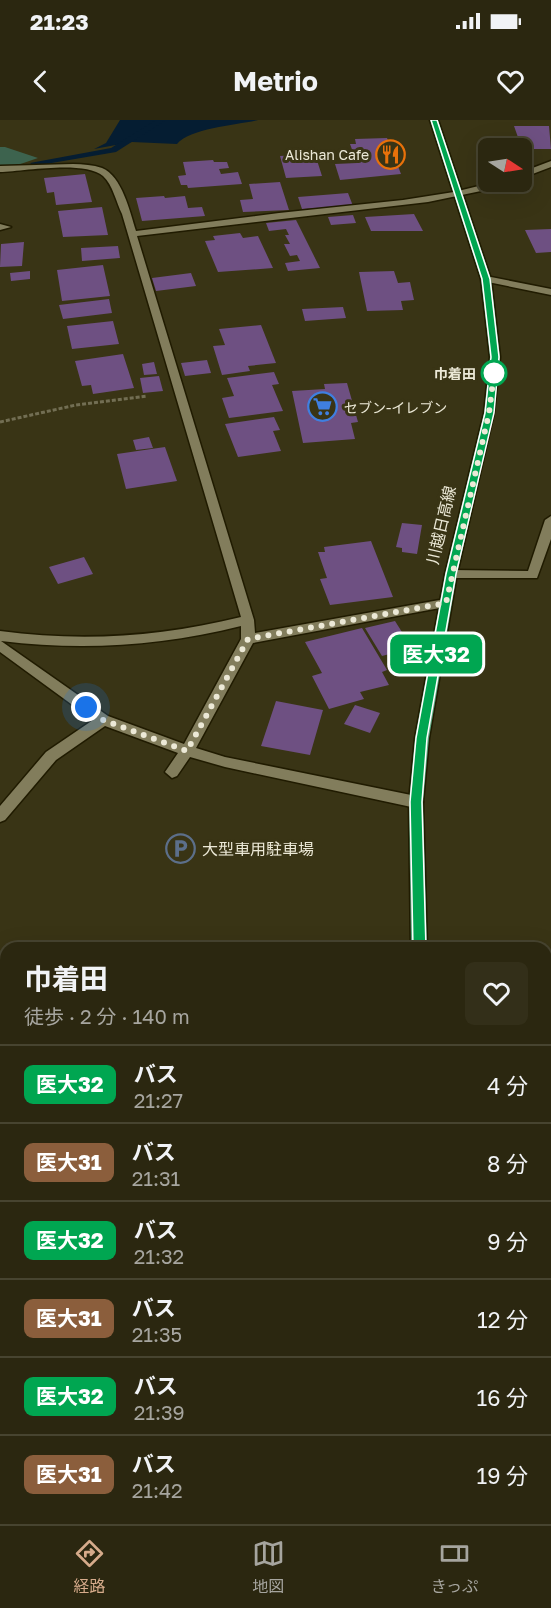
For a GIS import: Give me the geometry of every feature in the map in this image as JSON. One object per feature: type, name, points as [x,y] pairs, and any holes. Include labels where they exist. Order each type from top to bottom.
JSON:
[{"type":"main road","name":"川越日高線","points":[[419,942],[416,802],[422,738],[451,574],[494,386],[493,319],[486,279],[435,123]]},
{"type":"street","points":[[532,171],[551,164]]},
{"type":"street","points":[[0,169],[93,168],[107,174],[132,234],[248,620],[248,639],[187,751],[172,772]]},
{"type":"street","points":[[132,234],[458,195],[478,189]]},
{"type":"street","points":[[486,279],[551,292]]},
{"type":"street","points":[[451,574],[533,575],[550,524]]},
{"type":"street","points":[[248,639],[446,603]]},
{"type":"street","points":[[0,636],[89,645],[144,641],[248,620]]},
{"type":"street","points":[[0,645],[103,720],[187,751],[225,762],[416,802]]},
{"type":"street","points":[[0,816],[51,756],[103,720]]},
{"type":"path","points":[[0,422],[76,405],[180,392]]},
{"type":"green space","points":[[0,147],[5,147],[38,158],[0,171]]},
{"type":"water","points":[[120,120],[258,120],[192,134],[177,144],[132,142],[94,149],[106,143]]},
{"type":"building","points":[[514,126],[549,126],[551,149],[532,149],[532,138],[518,138]]},
{"type":"building","points":[[387,138],[401,174],[340,180],[335,164],[357,163],[350,144],[356,144],[355,139]]},
{"type":"building","points":[[315,154],[322,176],[286,178],[280,156]]},
{"type":"building","points":[[213,160],[214,162],[227,162],[229,168],[219,169],[221,174],[238,172],[242,184],[188,188],[187,185],[181,185],[178,176],[186,175],[183,162]]},
{"type":"building","points":[[85,174],[92,202],[56,205],[54,192],[47,193],[44,178]]},
{"type":"building","points":[[280,182],[289,210],[243,212],[240,200],[253,199],[249,184]]},
{"type":"building","points":[[348,193],[353,206],[302,209],[298,197]]},
{"type":"building","points":[[164,196],[165,198],[185,196],[188,208],[202,207],[205,216],[142,221],[136,198]]},
{"type":"building","points":[[102,207],[108,235],[63,237],[58,211]]},
{"type":"building","points":[[414,214],[423,231],[371,231],[365,217]]},
{"type":"building","points":[[353,215],[356,223],[331,225],[328,217]]},
{"type":"building","points":[[296,220],[320,268],[288,271],[285,263],[300,261],[297,255],[290,256],[284,244],[290,244],[285,235],[289,235],[286,229],[269,231],[266,223]]},
{"type":"building","points":[[551,229],[551,252],[536,253],[525,230]]},
{"type":"building","points":[[240,233],[243,238],[258,236],[273,268],[218,272],[205,241],[215,240],[213,236]]},
{"type":"building","points":[[24,242],[22,266],[0,267],[1,244]]},
{"type":"building","points":[[118,246],[120,258],[82,261],[81,248]]},
{"type":"building","points":[[103,265],[110,296],[62,301],[57,270]]},
{"type":"building","points":[[30,271],[30,279],[11,281],[10,273]]},
{"type":"building","points":[[394,271],[398,283],[410,282],[414,300],[401,301],[403,310],[367,311],[359,272]]},
{"type":"building","points":[[191,273],[196,286],[156,291],[152,278]]},
{"type":"building","points":[[109,299],[112,313],[63,319],[59,305]]},
{"type":"building","points":[[343,307],[346,318],[305,321],[302,309]]},
{"type":"building","points":[[113,321],[119,344],[72,349],[67,326]]},
{"type":"building","points":[[261,325],[276,363],[248,366],[250,371],[222,375],[213,346],[225,345],[219,329]]},
{"type":"building","points":[[123,354],[134,388],[93,394],[91,385],[82,386],[75,361]]},
{"type":"building","points":[[207,360],[211,373],[185,376],[181,363]]},
{"type":"building","points":[[154,362],[157,374],[144,375],[142,364]]},
{"type":"building","points":[[274,372],[279,384],[272,385],[283,411],[229,418],[222,398],[234,396],[227,378]]},
{"type":"building","points":[[159,376],[163,391],[143,393],[140,378]]},
{"type":"building","points":[[347,383],[358,422],[351,423],[355,439],[303,443],[292,391],[325,389],[324,384]]},
{"type":"building","points":[[274,417],[280,430],[273,431],[281,451],[238,457],[225,424]]},
{"type":"building","points":[[149,437],[153,448],[136,450],[133,440]]},
{"type":"building","points":[[165,447],[177,481],[126,489],[117,454]]},
{"type":"building","points":[[402,523],[422,525],[417,554],[402,552],[402,548],[396,547]]},
{"type":"building","points":[[371,541],[393,597],[330,605],[320,579],[327,578],[318,552],[325,552],[324,547]]},
{"type":"building","points":[[84,557],[93,574],[58,584],[49,567]]},
{"type":"building","points":[[395,621],[412,648],[382,656],[365,628]]},
{"type":"building","points":[[362,628],[387,670],[382,672],[389,685],[360,692],[364,699],[329,709],[312,676],[322,673],[305,642]]},
{"type":"building","points":[[276,701],[323,710],[310,755],[261,746]]},
{"type":"building","points":[[355,705],[380,713],[370,733],[344,724]]},
{"type":"waterway","points":[[34,163],[113,150],[162,120]]},
{"type":"bus line","name":"医大32","points":[[419,942],[416,802],[422,738],[451,574],[489,413],[494,386],[495,357],[493,319],[486,279],[434,120]]},
{"type":"place","name":"Alishan Cafe","points":[[390,154]]},
{"type":"place","name":"巾着田","points":[[494,373]]},
{"type":"place","name":"セブン-イレブン","points":[[323,407]]},
{"type":"place","name":"大型車用駐車場","points":[[181,849]]},
{"type":"route","points":[[86,707],[103,720],[187,751],[248,639],[446,603],[489,413],[495,371],[494,373]]}]
